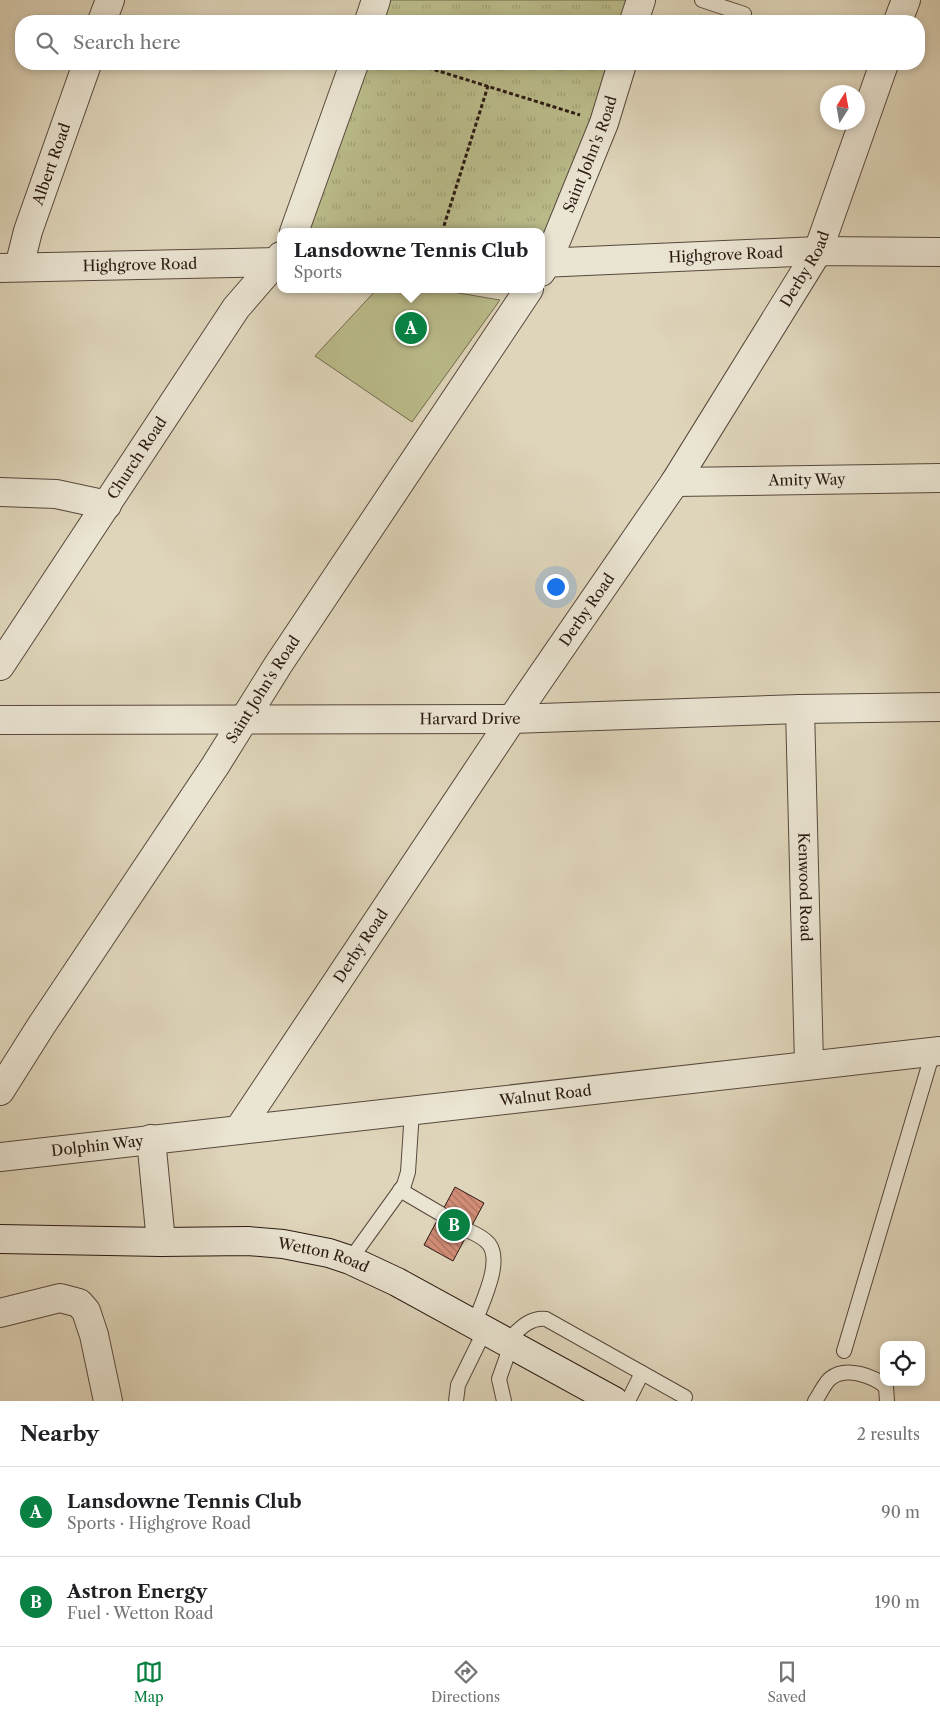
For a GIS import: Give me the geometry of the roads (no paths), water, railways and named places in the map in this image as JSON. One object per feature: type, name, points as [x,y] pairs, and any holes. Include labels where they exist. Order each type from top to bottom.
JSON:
[{"type":"street","points":[[104,15],[110,0]]},
{"type":"street","points":[[371,15],[376,0]]},
{"type":"street","points":[[636,15],[641,0]]},
{"type":"street","points":[[900,15],[906,0]]},
{"type":"street","name":"Albert Road","points":[[10,267],[28,231],[85,70]]},
{"type":"street","points":[[295,228],[352,70]]},
{"type":"street","name":"Saint John's Road","points":[[545,261],[604,123],[620,70]]},
{"type":"street","name":"Derby Road","points":[[240,1130],[512,719],[675,482],[818,252],[882,70]]},
{"type":"street","name":"Highgrove Road","points":[[545,266],[818,252],[940,252]]},
{"type":"street","name":"Highgrove Road","points":[[10,267],[277,260]]},
{"type":"street","name":"Church Road","points":[[0,666],[236,308],[277,263]]},
{"type":"street","name":"Saint John's Road","points":[[0,1091],[41,1026],[216,766],[244,718],[526,293]]},
{"type":"street","name":"Amity Way","points":[[675,482],[940,478]]},
{"type":"street","points":[[0,492],[56,494],[107,504]]},
{"type":"street","name":"Harvard Drive","points":[[0,720],[244,718],[512,719],[800,708],[940,707]]},
{"type":"street","name":"Kenwood Road","points":[[800,708],[809,1064]]},
{"type":"street","name":"Walnut Road","points":[[151,1139],[412,1111],[809,1064],[937,1052]]},
{"type":"street","name":"Dolphin Way","points":[[0,1156],[151,1139],[162,1242]]},
{"type":"street","name":"Wetton Road","points":[[0,1239],[162,1242],[248,1241],[283,1244],[329,1253],[350,1260],[397,1282],[614,1401]]},
{"type":"street","points":[[0,1313],[60,1298],[79,1303],[86,1311],[94,1335],[108,1401]]},
{"type":"lane","points":[[702,0],[744,14]]},
{"type":"lane","points":[[844,1350],[937,1052]]},
{"type":"lane","points":[[350,1260],[400,1190],[408,1172],[412,1111]]},
{"type":"lane","points":[[400,1190],[441,1214]]},
{"type":"lane","points":[[469,1231],[485,1240],[494,1255],[494,1336],[498,1379],[504,1401]]},
{"type":"lane","points":[[456,1401],[458,1385],[494,1336],[536,1318],[546,1318],[684,1397]]},
{"type":"lane","points":[[628,1401],[642,1373]]},
{"type":"lane","points":[[815,1401],[830,1378],[840,1373],[870,1377],[880,1381],[886,1387],[887,1401]]},
{"type":"place","name":"Lansdowne Tennis Club","points":[[411,328]]},
{"type":"place","name":"Astron Energy","points":[[454,1225]]}]
